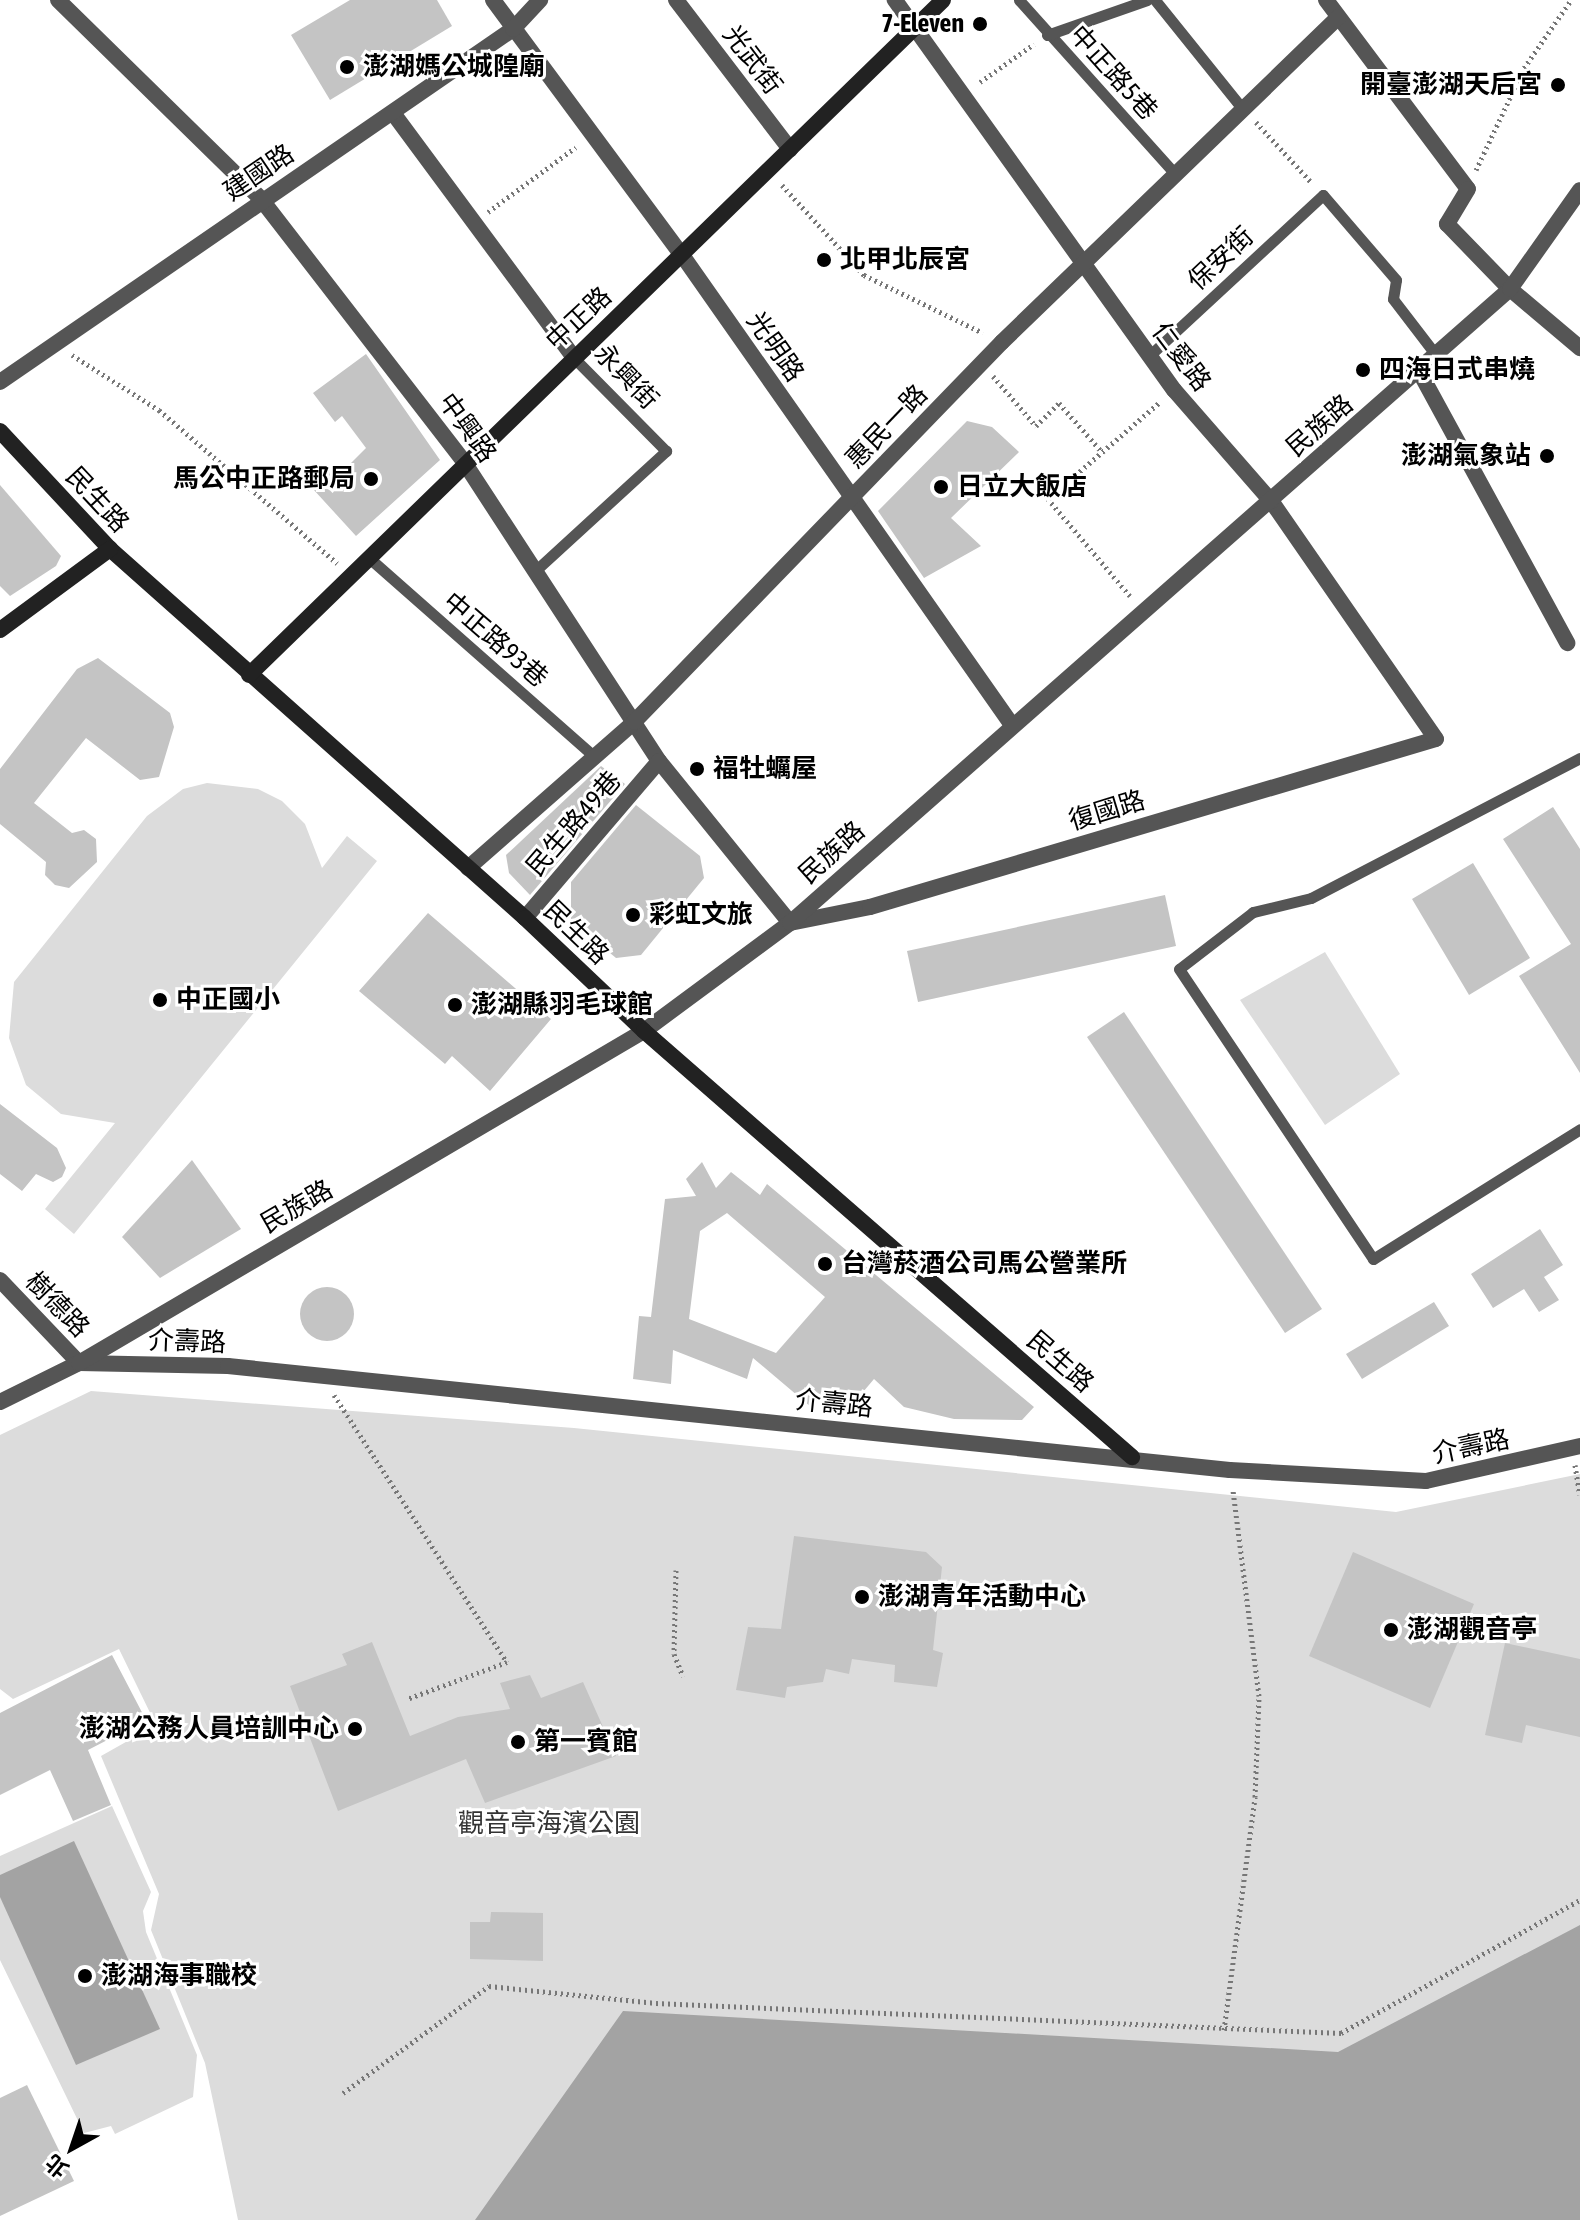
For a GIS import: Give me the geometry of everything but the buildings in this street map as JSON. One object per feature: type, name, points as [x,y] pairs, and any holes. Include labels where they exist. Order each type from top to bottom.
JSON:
[{"type":"main road","name":"中正路","points":[[249,675],[464,462],[943,0]]},
{"type":"main road","name":"民生路","points":[[0,431],[110,549],[249,675],[525,918],[644,1031],[1132,1457]]},
{"type":"main road","points":[[0,630],[110,549]]},
{"type":"street","name":"中興路","points":[[58,0],[261,199],[464,462],[659,761],[790,923]]},
{"type":"street","name":"光明路","points":[[493,0],[682,255],[1012,725]]},
{"type":"street","name":"建國路","points":[[0,382],[261,199],[393,113],[513,29],[540,0]]},
{"type":"street","name":"光武街","points":[[676,0],[790,149]]},
{"type":"street","name":"仁愛路","points":[[895,0],[1174,390],[1271,501],[1436,739]]},
{"type":"street","points":[[1326,0],[1468,189],[1447,224],[1510,289],[1580,348]]},
{"type":"street","name":"惠民一路","points":[[468,868],[634,722],[1002,342],[1087,267],[1241,107],[1338,17]]},
{"type":"street","name":"永興街","points":[[393,113],[574,358]]},
{"type":"street","name":"民族路","points":[[0,1402],[79,1363],[644,1031],[790,923],[1510,289],[1580,190]]},
{"type":"street","points":[[1419,371],[1567,643]]},
{"type":"street","name":"復國路","points":[[790,923],[870,907],[1436,739]]},
{"type":"street","name":"民生路49巷","points":[[525,918],[659,761]]},
{"type":"street","name":"樹德路","points":[[0,1280],[79,1363]]},
{"type":"street","name":"介壽路","points":[[79,1363],[228,1366],[1132,1457],[1230,1470],[1426,1481],[1577,1448]]},
{"type":"lane","name":"中正路5巷","points":[[1019,0],[1047,35],[1176,175]]},
{"type":"lane","points":[[1047,35],[1147,0]]},
{"type":"lane","points":[[1155,0],[1241,107]]},
{"type":"lane","points":[[1323,195],[1396,280],[1393,299],[1436,355]]},
{"type":"lane","name":"保安街","points":[[1149,356],[1323,195]]},
{"type":"lane","name":"永興街","points":[[535,571],[666,451],[574,358]]},
{"type":"lane","name":"中正路93巷","points":[[368,557],[594,756]]},
{"type":"lane","points":[[1580,758],[1311,898],[1253,912],[1179,969],[1373,1259],[1580,1129]]},
{"type":"path","points":[[1468,189],[1524,68],[1571,0]]},
{"type":"path","points":[[963,94],[1047,35]]},
{"type":"path","points":[[1241,107],[1323,195]]},
{"type":"path","points":[[474,222],[591,136]]},
{"type":"path","points":[[768,170],[864,275],[1002,342]]},
{"type":"path","points":[[54,344],[159,410],[350,574]]},
{"type":"path","points":[[982,363],[1036,426],[1059,403],[1102,452]]},
{"type":"path","points":[[1144,612],[1048,499],[1174,390]]},
{"type":"path","points":[[338,1378],[332,1401],[507,1662],[407,1699]]},
{"type":"path","points":[[1577,1448],[1580,1495]]},
{"type":"path","points":[[1224,2030],[1255,1797],[1259,1696],[1230,1470]]},
{"type":"path","points":[[676,1570],[674,1654],[683,1676]]},
{"type":"path","points":[[343,2093],[489,1986],[656,2003],[1341,2033],[1580,1900]]},
{"type":"green space","points":[[207,783],[258,789],[282,801],[305,824],[322,868],[347,836],[377,861],[74,1234],[45,1209],[115,1123],[61,1114],[26,1085],[9,1038],[14,982],[147,816],[183,789]]},
{"type":"green space","points":[[1325,952],[1400,1074],[1325,1125],[1240,1000]]},
{"type":"green space","name":"觀音亭海濱公園","points":[[91,1391],[574,1428],[1396,1512],[1580,1474],[1580,2220],[238,2220],[205,2063],[151,1930],[159,1894],[101,1756],[156,1725],[119,1649],[13,1699],[0,1689],[0,1435]]},
{"type":"green space","points":[[112,1806],[151,1892],[143,1911],[146,1932],[197,2055],[193,2097],[115,2134],[111,2126],[84,2133],[0,1960],[0,1856]]},
{"type":"shaded area","points":[[74,1841],[160,2029],[76,2065],[0,1897],[0,1875]]},
{"type":"shaded area","points":[[1580,1925],[1580,2220],[475,2220],[623,2011],[1338,2052]]},
{"type":"place","name":"7-Eleven","points":[[980,24]]},
{"type":"place","name":"澎湖媽公城隍廟","points":[[347,67]]},
{"type":"place","name":"開臺澎湖天后宮","points":[[1558,85]]},
{"type":"place","name":"北甲北辰宮","points":[[824,260]]},
{"type":"place","name":"四海日式串燒","points":[[1363,370]]},
{"type":"place","name":"澎湖氣象站","points":[[1547,456]]},
{"type":"place","name":"馬公中正路郵局","points":[[371,479]]},
{"type":"place","name":"日立大飯店","points":[[941,487]]},
{"type":"place","name":"福牡蠣屋","points":[[697,769]]},
{"type":"place","name":"彩虹文旅","points":[[633,915]]},
{"type":"place","name":"中正國小","points":[[160,1000]]},
{"type":"place","name":"澎湖縣羽毛球館","points":[[455,1005]]},
{"type":"place","name":"台灣菸酒公司馬公營業所","points":[[825,1264]]},
{"type":"place","name":"澎湖青年活動中心","points":[[862,1597]]},
{"type":"place","name":"澎湖觀音亭","points":[[1391,1630]]},
{"type":"place","name":"澎湖公務人員培訓中心","points":[[355,1729]]},
{"type":"place","name":"第一賓館","points":[[518,1742]]},
{"type":"place","name":"澎湖海事職校","points":[[85,1976]]}]
